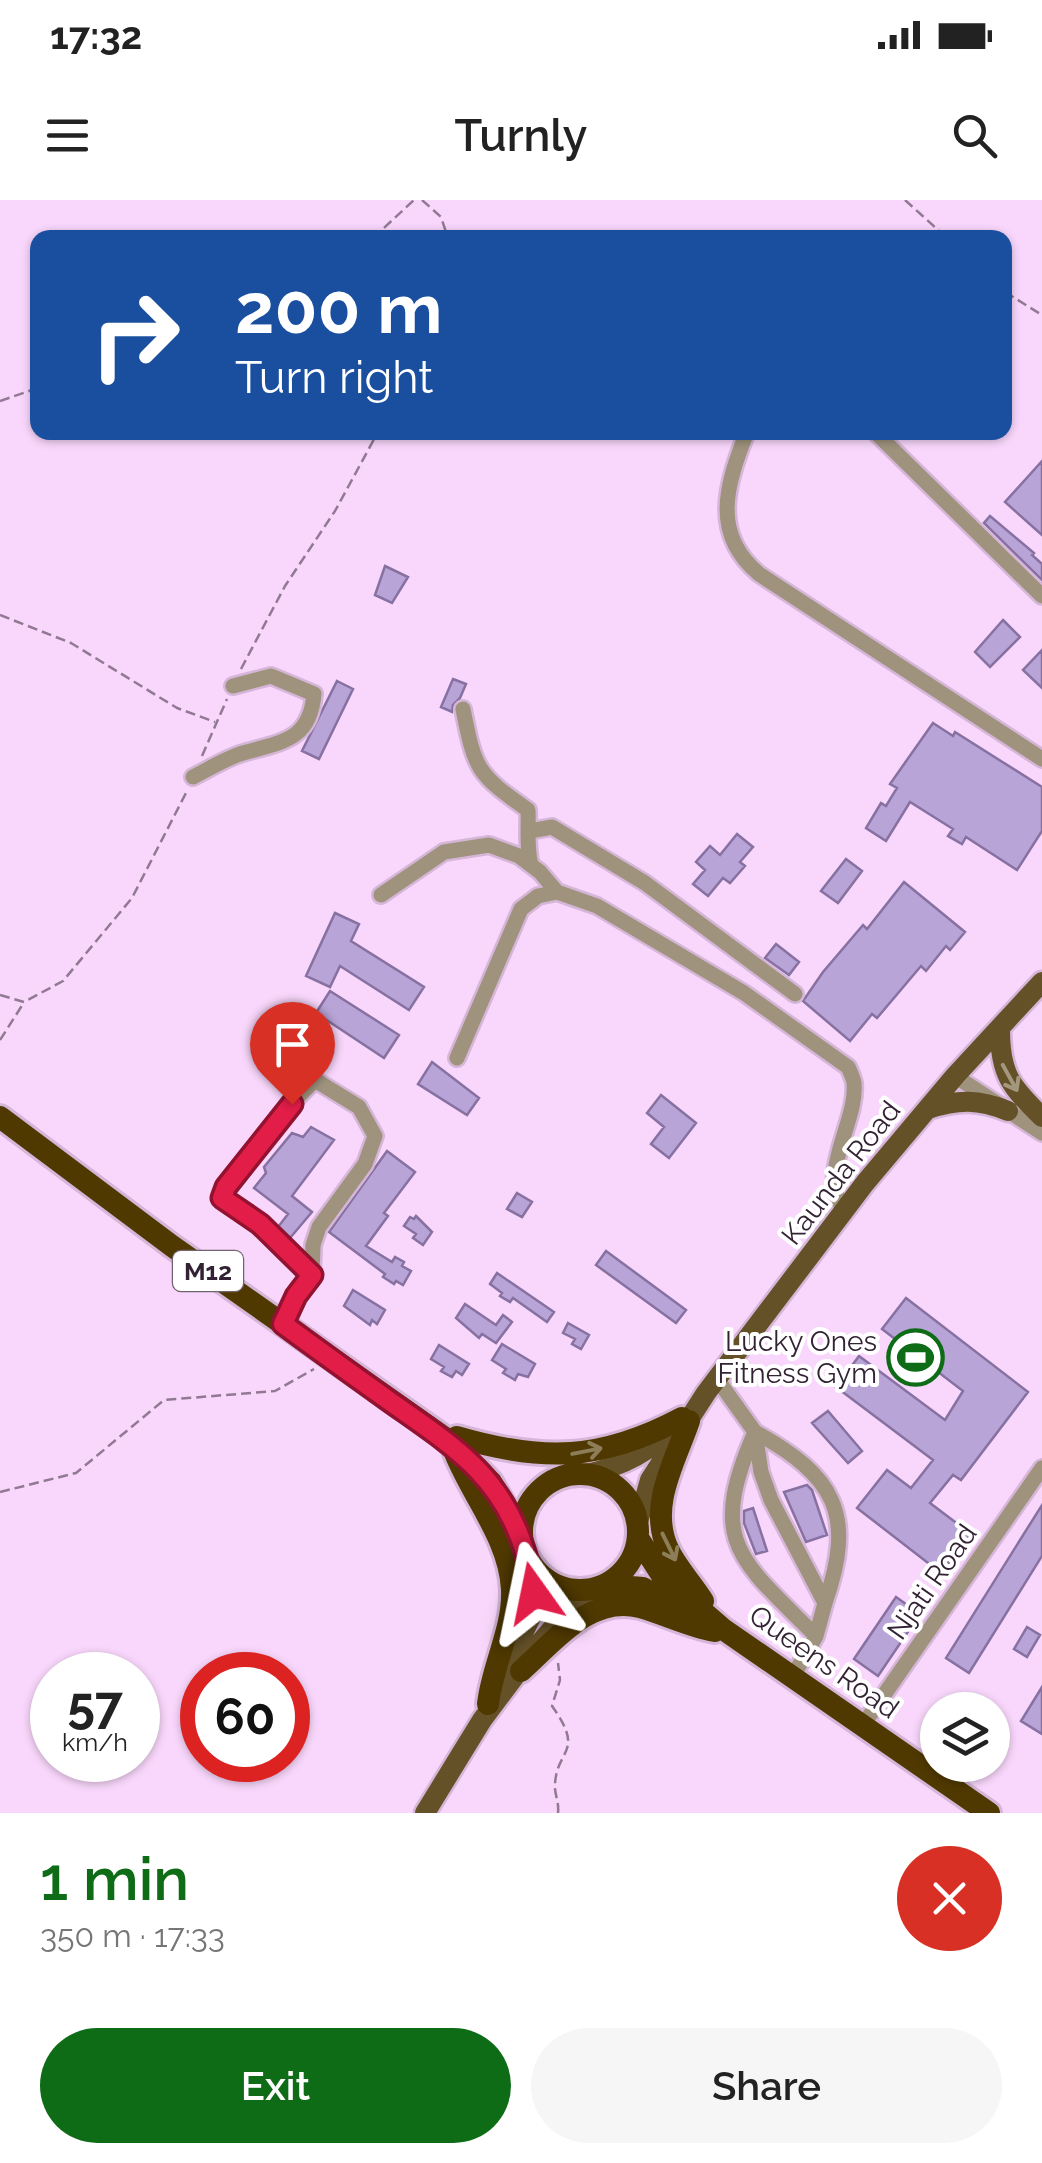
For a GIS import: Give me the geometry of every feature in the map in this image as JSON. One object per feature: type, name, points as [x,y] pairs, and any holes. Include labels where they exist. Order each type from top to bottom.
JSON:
[{"type":"highway","name":"M12","points":[[0,1116],[172,1246],[419,1422],[506,1465],[605,1479],[632,1504],[638,1530],[663,1577],[719,1628]]},
{"type":"highway","points":[[454,1440],[520,1453],[576,1454],[620,1444],[688,1416]]},
{"type":"highway","points":[[688,1416],[663,1492],[661,1529],[668,1551],[719,1628]]},
{"type":"highway","name":"M12","points":[[454,1440],[491,1482],[521,1534],[532,1566],[558,1586],[643,1588],[719,1628]]},
{"type":"highway","points":[[454,1440],[499,1539],[512,1591],[507,1628],[485,1712]]},
{"type":"highway","points":[[521,1534],[532,1496],[547,1483],[576,1474]]},
{"type":"highway","points":[[598,1587],[621,1574],[633,1558],[638,1530]]},
{"type":"highway","points":[[520,1671],[581,1618],[611,1605],[643,1608],[674,1621],[719,1628]]},
{"type":"highway","name":"Queens Road","points":[[719,1628],[988,1813]]},
{"type":"main road","name":"Kaunda Road","points":[[638,1530],[650,1480],[688,1416],[924,1110],[1042,982]]},
{"type":"main road","points":[[1000,1030],[1000,1053],[1009,1082],[1042,1117]]},
{"type":"main road","points":[[924,1110],[963,1101],[985,1102],[1008,1112]]},
{"type":"main road","name":"Kaunda Road","points":[[576,1474],[632,1460],[688,1416]]},
{"type":"main road","points":[[424,1813],[485,1712],[532,1617],[532,1566]]},
{"type":"main road","points":[[485,1712],[559,1618],[598,1587]]},
{"type":"street","points":[[745,440],[726,505],[728,529],[742,560],[1042,759]]},
{"type":"street","points":[[883,440],[1042,596]]},
{"type":"street","points":[[193,776],[240,754],[277,746],[300,730],[312,714],[314,694],[271,676],[232,686]]},
{"type":"street","points":[[463,709],[472,759],[487,781],[644,884],[794,994]]},
{"type":"street","points":[[528,810],[530,831],[526,844],[530,865]]},
{"type":"street","points":[[530,831],[552,827]]},
{"type":"street","points":[[381,895],[444,852],[489,844],[519,856],[557,892],[597,906],[744,993],[848,1067],[854,1082],[836,1158],[837,1201],[845,1211]]},
{"type":"street","points":[[457,1058],[521,909],[538,896],[557,892]]},
{"type":"street","points":[[954,1076],[1042,1133]]},
{"type":"street","points":[[283,1324],[296,1296],[312,1275],[319,1227],[365,1164],[375,1136],[359,1107],[315,1080],[226,1187],[222,1198],[260,1224],[312,1275]]},
{"type":"street","points":[[717,1379],[755,1432],[805,1464],[824,1482],[836,1507],[840,1537],[838,1568],[816,1636],[792,1678]]},
{"type":"street","points":[[755,1432],[761,1472],[771,1500],[825,1603]]},
{"type":"street","points":[[755,1432],[732,1493],[730,1519],[738,1546],[754,1572],[816,1636]]},
{"type":"street","name":"Njati Road","points":[[863,1725],[1042,1468]]},
{"type":"path","points":[[382,230],[414,200]]},
{"type":"path","points":[[422,200],[441,217],[445,230]]},
{"type":"path","points":[[905,200],[938,230]]},
{"type":"path","points":[[1012,296],[1042,315]]},
{"type":"path","points":[[0,402],[30,391]]},
{"type":"path","points":[[335,511],[374,440]]},
{"type":"path","points":[[0,615],[72,643],[178,708],[216,723]]},
{"type":"path","points":[[0,1040],[24,1002]]},
{"type":"path","points":[[0,1492],[76,1473],[164,1400],[275,1390],[331,1360]]},
{"type":"path","points":[[552,1643],[557,1650],[560,1680],[552,1706],[566,1726],[569,1748],[555,1791],[560,1802],[558,1813]]},
{"type":"building","points":[[1042,461],[1042,535],[1005,502]]},
{"type":"building","points":[[990,516],[1034,553],[1042,564],[1042,580],[984,523]]},
{"type":"building","points":[[385,566],[408,577],[392,603],[375,595]]},
{"type":"building","points":[[1003,620],[1020,637],[990,667],[975,652]]},
{"type":"building","points":[[1042,650],[1042,688],[1023,670]]},
{"type":"building","points":[[453,679],[466,684],[452,712],[441,707]]},
{"type":"building","points":[[337,681],[353,689],[319,759],[302,751]]},
{"type":"building","points":[[933,723],[953,736],[955,732],[1042,787],[1042,831],[1017,870],[966,837],[962,844],[948,836],[953,829],[910,802],[886,841],[866,828],[881,803],[886,806],[897,788],[890,784]]},
{"type":"building","points":[[737,834],[753,847],[740,862],[745,866],[730,883],[723,878],[708,896],[693,884],[705,870],[696,862],[710,846],[720,855]]},
{"type":"building","points":[[846,859],[862,871],[838,903],[821,891]]},
{"type":"building","points":[[904,882],[965,932],[950,950],[946,946],[926,971],[921,966],[877,1018],[872,1014],[850,1041],[803,1001],[823,972],[863,925],[867,929]]},
{"type":"building","points":[[335,913],[359,924],[351,941],[424,987],[409,1010],[340,966],[330,987],[306,976]]},
{"type":"building","points":[[776,944],[799,962],[789,975],[765,958]]},
{"type":"building","points":[[330,991],[399,1035],[384,1058],[316,1013]]},
{"type":"building","points":[[432,1062],[479,1098],[467,1115],[418,1084]]},
{"type":"building","points":[[661,1095],[696,1123],[669,1158],[651,1144],[664,1127],[647,1113]]},
{"type":"building","points":[[311,1127],[334,1140],[292,1196],[312,1212],[290,1238],[278,1227],[288,1214],[254,1188],[266,1173],[264,1167],[292,1133],[303,1137]]},
{"type":"building","points":[[387,1151],[415,1172],[384,1213],[388,1216],[366,1246],[392,1262],[395,1257],[404,1262],[402,1266],[411,1271],[403,1285],[383,1277],[385,1274],[329,1232]]},
{"type":"building","points":[[517,1193],[532,1202],[522,1217],[507,1209]]},
{"type":"building","points":[[416,1216],[432,1232],[423,1245],[404,1226],[410,1217]]},
{"type":"building","points":[[606,1251],[686,1310],[676,1323],[596,1265]]},
{"type":"building","points":[[497,1273],[554,1312],[547,1322],[513,1298],[510,1302],[500,1296],[502,1293],[490,1284]]},
{"type":"building","points":[[353,1290],[385,1310],[377,1324],[372,1320],[370,1325],[344,1306]]},
{"type":"building","points":[[906,1298],[1028,1392],[961,1480],[953,1475],[930,1503],[971,1534],[941,1573],[857,1508],[887,1470],[911,1488],[933,1460],[836,1387],[859,1356],[945,1420],[963,1391],[882,1329]]},
{"type":"building","points":[[465,1304],[496,1325],[503,1315],[512,1322],[496,1343],[482,1334],[479,1338],[456,1318]]},
{"type":"building","points":[[568,1323],[589,1335],[581,1349],[572,1344],[575,1339],[563,1333]]},
{"type":"building","points":[[502,1344],[535,1364],[528,1377],[518,1374],[515,1380],[492,1360]]},
{"type":"building","points":[[439,1345],[469,1364],[462,1375],[456,1371],[452,1377],[431,1359]]},
{"type":"building","points":[[828,1411],[862,1451],[848,1463],[812,1423]]},
{"type":"building","points":[[807,1485],[827,1535],[806,1542],[784,1492]]},
{"type":"building","points":[[1042,1505],[1042,1556],[969,1673],[946,1658]]},
{"type":"building","points":[[753,1508],[767,1551],[756,1554],[744,1523],[744,1511]]},
{"type":"building","points":[[896,1597],[920,1614],[878,1676],[854,1659]]},
{"type":"building","points":[[1027,1627],[1040,1635],[1027,1657],[1014,1649]]},
{"type":"building","points":[[1042,1687],[1042,1734],[1021,1721]]},
{"type":"place","name":"Lucky Ones Fitness Gym","points":[[916,1357]]},
{"type":"route","points":[[292,1104],[226,1187],[222,1198],[260,1224],[312,1275],[296,1296],[283,1324],[452,1443],[479,1469],[501,1497],[521,1534],[532,1566],[534,1593]]}]
